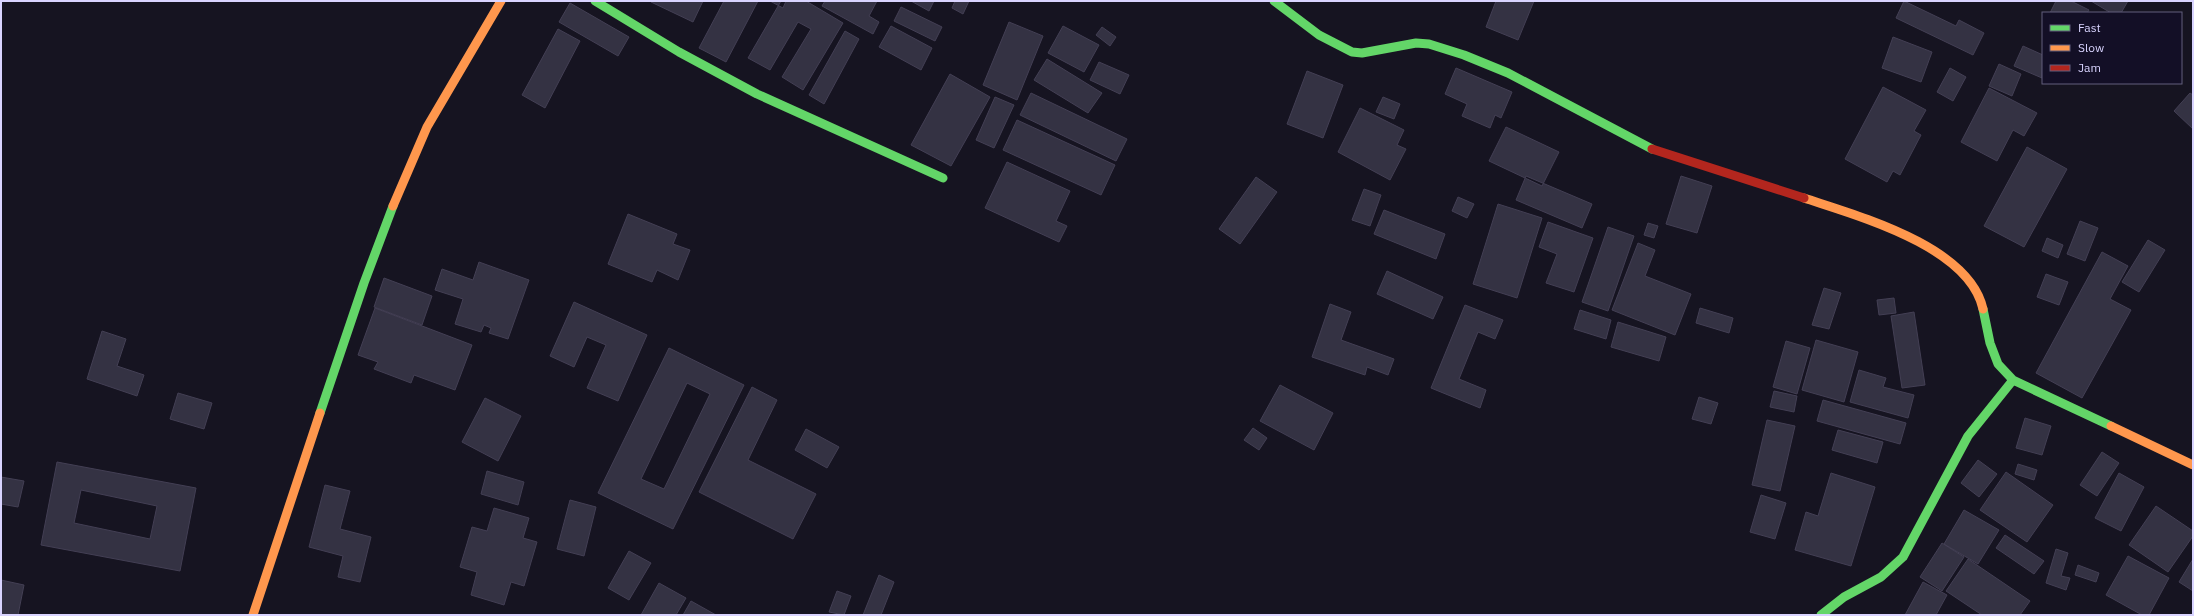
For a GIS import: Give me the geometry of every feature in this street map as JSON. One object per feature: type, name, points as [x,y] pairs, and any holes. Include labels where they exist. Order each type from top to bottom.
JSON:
[{"type":"street","points":[[253,615],[361,291],[395,200],[427,127],[501,1]]},
{"type":"street","points":[[595,1],[661,42],[731,81],[784,107],[943,178]]},
{"type":"street","points":[[1274,1],[1319,35],[1352,52],[1362,53],[1416,43],[1430,44],[1464,55],[1508,73],[1648,148],[1880,223],[1931,249],[1972,282],[1980,296],[1990,343],[1998,364],[2013,380],[2193,465]]},
{"type":"street","points":[[1821,615],[1844,597],[1881,578],[1902,557],[1913,540],[1968,436],[2013,380]]},
{"type":"building","points":[[703,1],[693,22],[651,2]]},
{"type":"building","points":[[724,1],[758,1],[726,62],[699,48]]},
{"type":"building","points":[[770,1],[786,1],[783,8]]},
{"type":"building","points":[[781,1],[806,1],[843,23],[803,90],[782,77],[811,29],[798,22],[770,70],[748,58]]},
{"type":"building","points":[[825,1],[877,1],[869,16],[879,22],[873,34],[822,6]]},
{"type":"building","points":[[911,1],[934,1],[929,11]]},
{"type":"building","points":[[955,1],[969,1],[963,14],[952,8]]},
{"type":"building","points":[[1496,1],[1534,1],[1518,40],[1486,27]]},
{"type":"building","points":[[1904,1],[1956,26],[1959,20],[1984,33],[1973,55],[1896,18]]},
{"type":"building","points":[[2056,1],[2071,1],[2089,10],[2088,12],[2050,12]]},
{"type":"building","points":[[2091,1],[2128,1],[2122,12],[2109,12]]},
{"type":"building","points":[[570,3],[629,37],[618,56],[559,22]]},
{"type":"building","points":[[901,7],[942,27],[935,41],[894,21]]},
{"type":"building","points":[[1009,22],[1043,36],[1017,100],[983,85]]},
{"type":"building","points":[[891,26],[932,48],[921,70],[879,47]]},
{"type":"building","points":[[1063,26],[1099,45],[1084,72],[1048,53]]},
{"type":"building","points":[[1102,27],[1116,37],[1110,46],[1096,35]]},
{"type":"building","points":[[558,29],[580,41],[545,108],[522,95]]},
{"type":"building","points":[[845,31],[859,39],[824,104],[809,95]]},
{"type":"building","points":[[1893,37],[1932,52],[1921,82],[1882,68]]},
{"type":"building","points":[[2023,46],[2042,55],[2042,78],[2014,66]]},
{"type":"building","points":[[1047,59],[1102,93],[1088,113],[1034,80]]},
{"type":"building","points":[[1099,62],[1129,75],[1120,94],[1090,80]]},
{"type":"building","points":[[1999,64],[2021,74],[2012,96],[1989,86]]},
{"type":"building","points":[[1456,68],[1512,92],[1501,118],[1495,115],[1490,128],[1462,116],[1467,104],[1445,94]]},
{"type":"building","points":[[1950,68],[1966,77],[1953,101],[1937,92]]},
{"type":"building","points":[[1307,71],[1343,85],[1323,138],[1287,124]]},
{"type":"building","points":[[950,74],[990,97],[951,166],[911,145]]},
{"type":"building","points":[[1883,87],[1926,110],[1914,131],[1921,135],[1900,175],[1893,171],[1887,182],[1845,159]]},
{"type":"building","points":[[1989,88],[2037,113],[2024,136],[2013,130],[1997,161],[1961,142]]},
{"type":"building","points":[[1031,93],[1127,139],[1116,161],[1020,115]]},
{"type":"building","points":[[2190,93],[2193,95],[2193,129],[2174,111]]},
{"type":"building","points":[[995,97],[1014,105],[994,148],[976,140]]},
{"type":"building","points":[[1383,97],[1400,104],[1394,119],[1376,112]]},
{"type":"building","points":[[1360,108],[1404,130],[1397,145],[1406,149],[1390,180],[1338,152]]},
{"type":"building","points":[[1017,120],[1115,165],[1101,195],[1003,150]]},
{"type":"building","points":[[1506,127],[1559,152],[1542,186],[1489,161]]},
{"type":"building","points":[[2027,147],[2067,169],[2024,247],[1984,226]]},
{"type":"building","points":[[1007,162],[1070,191],[1056,221],[1067,226],[1059,242],[985,208]]},
{"type":"building","points":[[1526,176],[1592,204],[1582,228],[1516,200]]},
{"type":"building","points":[[1681,176],[1712,186],[1697,233],[1666,224]]},
{"type":"building","points":[[1256,177],[1277,192],[1240,244],[1219,229]]},
{"type":"building","points":[[1364,189],[1381,195],[1370,226],[1352,220]]},
{"type":"building","points":[[1458,197],[1474,204],[1467,218],[1452,211]]},
{"type":"building","points":[[1498,204],[1542,218],[1517,298],[1473,284]]},
{"type":"building","points":[[1384,210],[1445,234],[1436,259],[1374,234]]},
{"type":"building","points":[[628,214],[677,234],[673,244],[690,250],[678,280],[657,270],[652,282],[608,264]]},
{"type":"building","points":[[2080,221],[2098,228],[2085,261],[2067,254]]},
{"type":"building","points":[[1548,222],[1593,238],[1574,292],[1546,283],[1557,254],[1539,247]]},
{"type":"building","points":[[1648,223],[1658,226],[1654,238],[1644,235]]},
{"type":"building","points":[[1608,227],[1634,236],[1608,311],[1582,302]]},
{"type":"building","points":[[2047,238],[2063,245],[2058,258],[2042,251]]},
{"type":"building","points":[[2148,240],[2165,250],[2139,292],[2122,282]]},
{"type":"building","points":[[1638,243],[1655,250],[1645,276],[1691,294],[1675,335],[1612,310]]},
{"type":"building","points":[[2102,252],[2128,266],[2110,299],[2131,310],[2082,398],[2036,373]]},
{"type":"building","points":[[479,262],[529,280],[508,339],[489,333],[491,328],[484,325],[481,332],[455,324],[463,299],[435,290],[442,269],[473,280]]},
{"type":"building","points":[[1387,271],[1443,297],[1433,319],[1377,294]]},
{"type":"building","points":[[2046,274],[2068,282],[2059,305],[2037,297]]},
{"type":"building","points":[[384,278],[432,296],[422,325],[374,307]]},
{"type":"building","points":[[1824,288],[1841,293],[1829,329],[1812,325]]},
{"type":"building","points":[[1894,298],[1896,313],[1879,315],[1877,300]]},
{"type":"building","points":[[574,302],[647,335],[618,401],[587,388],[606,345],[587,337],[574,367],[550,356]]},
{"type":"building","points":[[1330,304],[1351,312],[1341,340],[1394,359],[1388,375],[1367,367],[1365,375],[1312,357]]},
{"type":"building","points":[[1465,305],[1503,320],[1495,339],[1478,332],[1459,379],[1486,390],[1480,408],[1431,388]]},
{"type":"building","points":[[375,308],[472,345],[455,390],[414,375],[411,383],[374,369],[378,362],[358,355]]},
{"type":"building","points":[[1700,308],[1733,318],[1729,333],[1696,323]]},
{"type":"building","points":[[1580,310],[1611,320],[1606,339],[1574,329]]},
{"type":"building","points":[[1914,312],[1925,385],[1902,388],[1891,316]]},
{"type":"building","points":[[1618,322],[1666,337],[1659,361],[1611,347]]},
{"type":"building","points":[[102,331],[126,339],[117,366],[144,375],[137,396],[87,379]]},
{"type":"building","points":[[1816,340],[1858,352],[1844,402],[1802,390]]},
{"type":"building","points":[[1786,341],[1810,348],[1797,394],[1773,387]]},
{"type":"building","points":[[669,348],[744,385],[673,529],[598,493]],"holes":[[[687,383],[710,394],[664,489],[641,479]]]},
{"type":"building","points":[[1859,370],[1886,378],[1883,387],[1914,395],[1908,418],[1850,402]]},
{"type":"building","points":[[1280,385],[1333,413],[1314,450],[1260,421]]},
{"type":"building","points":[[752,387],[777,400],[748,460],[816,494],[793,539],[699,492]]},
{"type":"building","points":[[1774,391],[1797,396],[1794,412],[1770,407]]},
{"type":"building","points":[[178,393],[212,403],[204,429],[170,419]]},
{"type":"building","points":[[1699,397],[1718,403],[1711,424],[1692,419]]},
{"type":"building","points":[[485,398],[521,416],[498,461],[462,442]]},
{"type":"building","points":[[1823,400],[1906,423],[1900,444],[1817,421]]},
{"type":"building","points":[[2025,418],[2051,426],[2042,455],[2016,448]]},
{"type":"building","points":[[1767,420],[1795,426],[1780,491],[1752,485]]},
{"type":"building","points":[[1253,428],[1267,438],[1259,450],[1244,440]]},
{"type":"building","points":[[806,429],[839,447],[827,468],[795,450]]},
{"type":"building","points":[[1838,430],[1883,442],[1877,463],[1832,450]]},
{"type":"building","points":[[2102,452],[2119,463],[2097,496],[2080,485]]},
{"type":"building","points":[[1978,460],[1997,474],[1979,497],[1961,483]]},
{"type":"building","points":[[57,462],[196,488],[180,571],[41,545]],"holes":[[[81,490],[157,506],[150,539],[74,523]]]},
{"type":"building","points":[[2018,464],[2037,470],[2034,480],[2015,474]]},
{"type":"building","points":[[487,471],[524,482],[518,505],[481,494]]},
{"type":"building","points":[[2006,472],[2053,505],[2027,542],[1980,510]]},
{"type":"building","points":[[1831,473],[1875,487],[1851,566],[1795,550],[1806,512],[1818,516]]},
{"type":"building","points":[[2119,473],[2144,487],[2121,531],[2095,518]]},
{"type":"building","points":[[1,477],[24,481],[18,507],[1,504]]},
{"type":"building","points":[[325,485],[350,491],[340,529],[371,537],[360,582],[338,577],[343,556],[309,547]]},
{"type":"building","points":[[1761,495],[1786,503],[1775,539],[1750,532]]},
{"type":"building","points":[[570,500],[596,507],[584,556],[557,549]]},
{"type":"building","points":[[2156,506],[2193,531],[2193,536],[2168,572],[2129,545]]},
{"type":"building","points":[[494,508],[529,518],[523,538],[537,542],[524,586],[511,582],[504,605],[471,595],[477,572],[460,567],[472,527],[487,531]]},
{"type":"building","points":[[1964,510],[1999,530],[1978,564],[1944,544]]},
{"type":"building","points":[[2005,535],[2044,561],[2034,574],[1996,548]]},
{"type":"building","points":[[1942,543],[1964,557],[1942,591],[1920,577]]},
{"type":"building","points":[[2056,549],[2068,553],[2061,576],[2070,578],[2066,590],[2046,583]]},
{"type":"building","points":[[629,551],[651,563],[629,600],[608,588]]},
{"type":"building","points":[[2128,556],[2169,578],[2149,615],[2142,615],[2106,595]]},
{"type":"building","points":[[1968,559],[2030,601],[2020,615],[1982,615],[1946,591]]},
{"type":"building","points":[[2193,559],[2193,591],[2179,582]]},
{"type":"building","points":[[2078,565],[2099,573],[2096,582],[2075,575]]},
{"type":"building","points":[[879,575],[894,582],[881,615],[863,615]]},
{"type":"building","points":[[1,580],[24,585],[18,615],[1,615]]},
{"type":"building","points":[[1923,582],[1947,595],[1936,615],[1905,615]]},
{"type":"building","points":[[659,583],[686,598],[676,615],[641,615]]},
{"type":"building","points":[[837,591],[851,596],[844,615],[829,612]]},
{"type":"building","points":[[691,601],[716,615],[683,615]]},
{"type":"traffic: fast","points":[[595,1],[679,52],[757,94],[943,178]]},
{"type":"traffic: fast","points":[[1274,1],[1319,35],[1352,52],[1362,53],[1416,43],[1429,44],[1464,55],[1508,73],[1652,149]]},
{"type":"traffic: fast","points":[[320,413],[364,283],[393,206]]},
{"type":"traffic: fast","points":[[1983,309],[1990,343],[1998,364],[2013,380],[2111,426]]},
{"type":"traffic: fast","points":[[1821,615],[1844,597],[1881,577],[1903,557],[1968,436],[2013,380]]},
{"type":"traffic: slow","points":[[393,206],[427,127],[501,1]]},
{"type":"traffic: slow","points":[[1804,198],[1881,224],[1934,251],[1957,268],[1974,287],[1983,309]]},
{"type":"traffic: slow","points":[[253,615],[320,413]]},
{"type":"traffic: slow","points":[[2111,426],[2193,465]]},
{"type":"traffic: jam","points":[[1652,149],[1804,198]]}]
